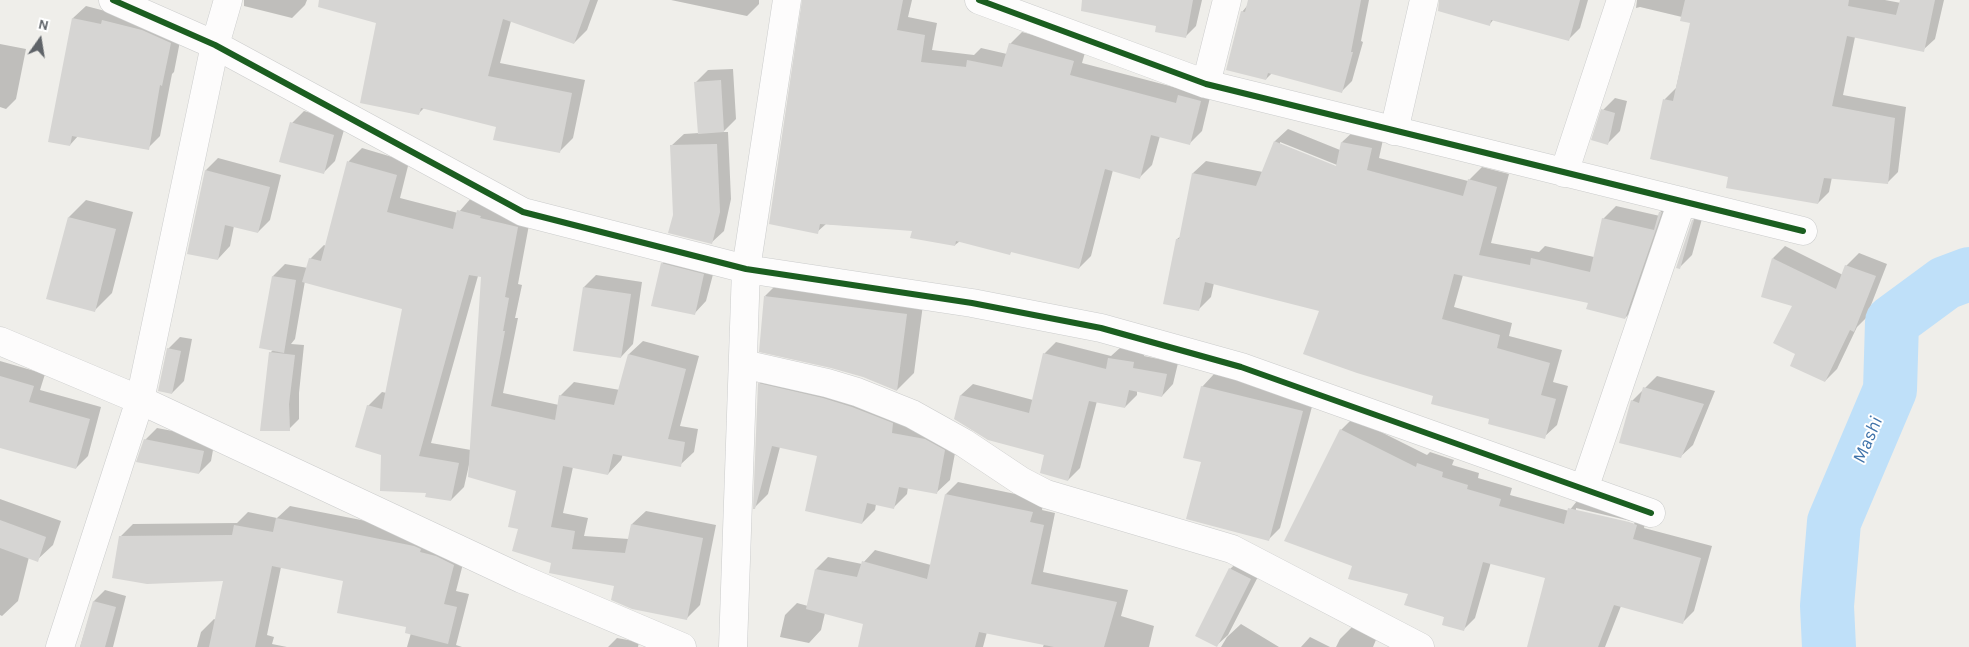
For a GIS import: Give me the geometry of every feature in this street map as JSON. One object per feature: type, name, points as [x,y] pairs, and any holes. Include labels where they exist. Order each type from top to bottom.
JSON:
[{"type":"street","points":[[113,0],[215,45],[523,212],[746,269],[972,303],[1101,328],[1241,367],[1651,513]]},
{"type":"street","points":[[60,647],[140,400],[215,45],[228,0]]},
{"type":"street","points":[[733,647],[746,269],[786,0]]},
{"type":"street","points":[[979,0],[1206,84],[1803,231]]},
{"type":"street","points":[[1206,84],[1227,0]]},
{"type":"street","points":[[1394,131],[1424,0]]},
{"type":"street","points":[[1564,173],[1621,0]]},
{"type":"street","points":[[1584,489],[1682,201]]},
{"type":"street","points":[[0,341],[140,400],[522,579],[682,647]]},
{"type":"street","points":[[743,364],[827,383],[912,414],[964,443],[1021,481],[1046,494],[1232,549],[1420,647]]},
{"type":"building","points":[[319,0],[590,0],[574,44],[503,19],[488,76],[572,93],[560,153],[493,140],[496,127],[421,108],[419,115],[360,103],[376,23],[318,7]]},
{"type":"building","points":[[802,0],[903,0],[897,30],[925,35],[921,62],[966,67],[967,60],[1002,67],[1009,43],[1074,61],[1070,75],[1176,103],[1178,95],[1201,101],[1190,145],[1151,135],[1140,179],[1105,169],[1079,269],[1011,252],[1010,255],[956,241],[955,246],[910,238],[912,231],[820,224],[818,234],[769,224]]},
{"type":"building","points":[[1082,0],[1193,0],[1186,38],[1155,32],[1156,26],[1081,11]]},
{"type":"building","points":[[1248,0],[1361,0],[1351,52],[1353,52],[1342,93],[1268,73],[1266,80],[1226,70],[1241,11],[1245,12]]},
{"type":"building","points":[[1439,0],[1580,0],[1569,41],[1491,20],[1490,26],[1438,11]]},
{"type":"building","points":[[1685,0],[1849,0],[1848,6],[1896,15],[1900,0],[1935,0],[1924,52],[1847,36],[1832,106],[1895,118],[1888,184],[1824,178],[1818,204],[1726,188],[1728,177],[1650,159],[1663,99],[1673,101],[1690,23],[1680,21]]},
{"type":"building","points":[[72,18],[101,24],[102,20],[142,30],[171,43],[162,86],[160,85],[149,150],[72,136],[70,146],[48,142]]},
{"type":"building","points":[[721,80],[724,132],[698,134],[694,82]]},
{"type":"building","points":[[1601,109],[1615,113],[1608,145],[1591,140]]},
{"type":"building","points":[[290,122],[334,135],[324,174],[279,162]]},
{"type":"building","points":[[1274,141],[1336,166],[1341,142],[1372,148],[1367,170],[1463,196],[1468,179],[1497,187],[1479,255],[1530,265],[1531,258],[1590,272],[1602,218],[1654,230],[1659,212],[1662,212],[1625,319],[1586,309],[1588,303],[1454,274],[1442,319],[1500,335],[1497,348],[1550,363],[1541,395],[1556,399],[1545,439],[1488,424],[1489,419],[1431,404],[1433,396],[1303,354],[1319,311],[1205,282],[1199,311],[1163,304],[1176,239],[1179,239],[1192,173],[1256,186]]},
{"type":"building","points":[[717,144],[720,212],[712,244],[668,233],[673,215],[670,145]]},
{"type":"building","points":[[347,161],[397,175],[387,212],[453,229],[457,210],[481,216],[480,218],[518,227],[505,297],[509,298],[503,331],[505,331],[491,406],[555,420],[559,395],[614,405],[628,354],[686,369],[668,439],[685,442],[681,467],[613,454],[608,475],[563,466],[551,527],[575,531],[572,549],[625,553],[631,524],[703,538],[687,620],[632,609],[611,600],[614,586],[549,573],[551,563],[512,551],[518,529],[508,527],[516,491],[468,477],[481,277],[469,275],[419,456],[459,463],[451,501],[425,497],[426,493],[380,491],[381,455],[355,447],[367,405],[382,409],[402,309],[302,282],[309,258],[321,261]]},
{"type":"building","points":[[205,170],[270,187],[258,233],[225,225],[218,260],[187,254]]},
{"type":"building","points":[[68,217],[116,229],[95,312],[46,299]]},
{"type":"building","points":[[1692,220],[1694,220],[1680,269],[1676,268]]},
{"type":"building","points":[[1772,258],[1836,289],[1845,265],[1876,276],[1854,332],[1850,330],[1825,382],[1790,366],[1795,354],[1773,343],[1792,306],[1761,297]]},
{"type":"building","points":[[661,263],[704,274],[695,315],[651,306]]},
{"type":"building","points":[[272,276],[296,280],[284,353],[259,348]]},
{"type":"building","points":[[583,287],[631,294],[621,358],[573,351]]},
{"type":"building","points":[[764,296],[907,314],[897,391],[863,377],[759,352]]},
{"type":"building","points":[[167,348],[181,351],[172,394],[158,391]]},
{"type":"building","points":[[269,352],[295,355],[289,404],[290,431],[260,431]]},
{"type":"building","points":[[1043,353],[1106,369],[1108,358],[1134,362],[1133,368],[1167,374],[1162,397],[1129,390],[1125,408],[1089,401],[1068,481],[1040,473],[1044,455],[988,440],[954,419],[960,395],[1029,413]]},
{"type":"building","points":[[0,376],[34,386],[29,402],[90,419],[76,469],[0,448]]},
{"type":"building","points":[[758,383],[823,398],[852,407],[893,423],[892,433],[925,439],[945,450],[937,494],[899,487],[894,509],[867,503],[862,524],[805,511],[817,456],[772,446],[755,509],[753,509]]},
{"type":"building","points":[[1201,386],[1303,411],[1269,541],[1186,519],[1201,462],[1183,458]]},
{"type":"building","points":[[1643,387],[1704,404],[1681,458],[1619,443],[1631,400],[1639,403]]},
{"type":"building","points":[[1340,429],[1416,467],[1417,463],[1443,472],[1442,477],[1468,485],[1467,489],[1501,499],[1499,506],[1564,524],[1568,508],[1629,522],[1637,525],[1633,539],[1701,558],[1683,624],[1614,605],[1598,647],[1527,647],[1545,578],[1483,562],[1464,631],[1442,625],[1444,617],[1404,605],[1408,594],[1348,579],[1352,566],[1284,541]]},
{"type":"building","points":[[144,439],[204,451],[199,474],[136,462]]},
{"type":"building","points":[[945,494],[1033,512],[1030,522],[1044,525],[1031,584],[1117,602],[1104,647],[1054,647],[979,632],[975,647],[858,647],[863,624],[806,609],[815,569],[857,577],[862,561],[927,579]]},
{"type":"building","points":[[276,518],[414,546],[421,549],[420,552],[436,556],[454,565],[444,604],[457,607],[448,644],[405,633],[406,627],[337,613],[343,581],[272,566],[255,647],[209,647],[223,581],[147,584],[112,578],[119,536],[232,535],[234,525],[273,532]]},
{"type":"building","points":[[0,520],[46,537],[38,562],[0,548]]},
{"type":"building","points":[[1229,568],[1251,579],[1217,647],[1195,636]]},
{"type":"building","points":[[93,601],[116,607],[105,647],[80,647]]},
{"type":"waterway","name":"Mashi","points":[[1829,647],[1827,606],[1834,522],[1890,390],[1892,322],[1945,283],[1969,274]]},
{"type":"cycle path","points":[[113,0],[215,45],[523,212],[746,269],[972,303],[1101,328],[1241,367],[1651,513]]},
{"type":"cycle path","points":[[979,0],[1206,84],[1803,231]]}]
